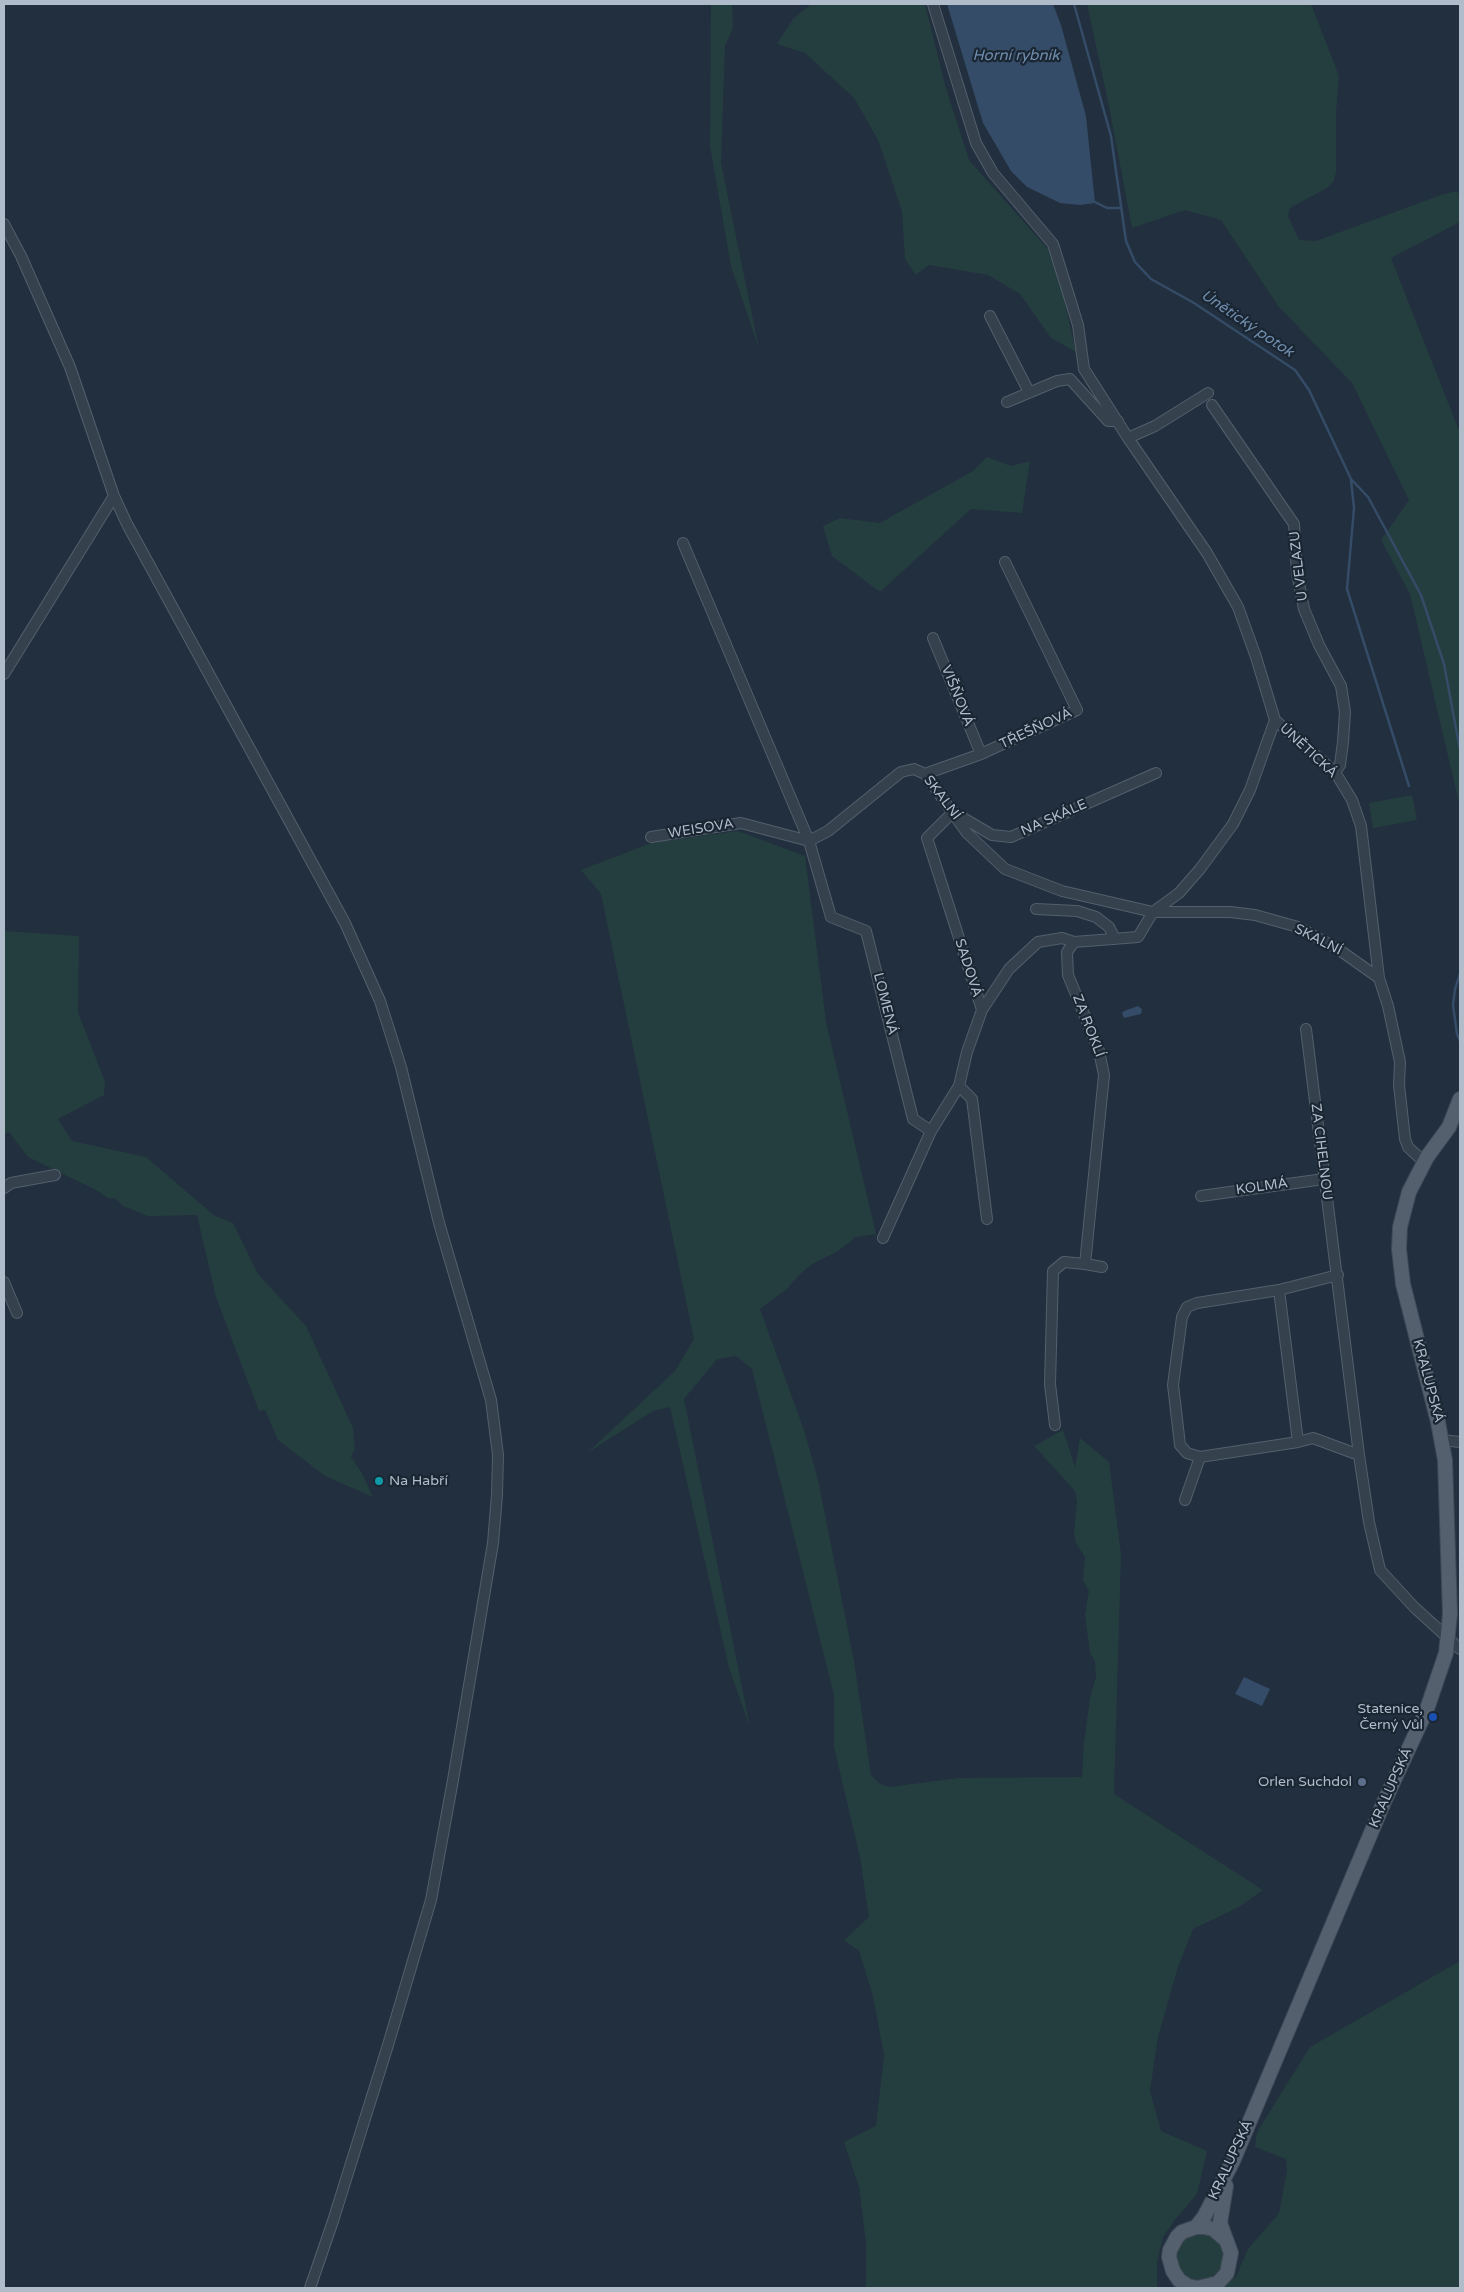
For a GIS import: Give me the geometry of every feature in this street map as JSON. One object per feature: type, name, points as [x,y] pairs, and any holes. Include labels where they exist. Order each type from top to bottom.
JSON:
[{"type":"main road","name":"KRALUPSKÁ","points":[[1196,2227],[1204,2216],[1232,2161],[1387,1794],[1427,1709],[1443,1666],[1449,1639],[1450,1606],[1448,1501],[1442,1440],[1403,1284],[1400,1248],[1402,1211],[1408,1192],[1424,1162],[1450,1127],[1460,1099]]},
{"type":"main road","points":[[1173,2271],[1184,2283],[1198,2288],[1212,2286],[1227,2273],[1231,2253],[1220,2223],[1220,2211],[1232,2161]]},
{"type":"main road","points":[[1174,2288],[1173,2271],[1169,2257],[1173,2243],[1182,2232],[1196,2227],[1213,2229],[1226,2240]]},
{"type":"street","name":"ÚNĚTICKÁ","points":[[933,4],[976,142],[993,173],[1054,244],[1078,325],[1084,369],[1128,438],[1207,553],[1238,606],[1275,720],[1335,772],[1352,800],[1361,826],[1379,978],[1388,1006],[1400,1062],[1405,1139],[1408,1147],[1424,1162]]},
{"type":"street","points":[[4,224],[21,256],[70,367],[114,496],[345,923],[380,1001],[401,1067],[439,1223],[491,1400],[498,1456],[493,1543],[431,1900],[334,2221],[310,2288]]},
{"type":"street","points":[[990,316],[1029,392]]},
{"type":"street","points":[[1007,402],[1057,380],[1070,379],[1108,421],[1118,421]]},
{"type":"street","points":[[1128,438],[1156,426],[1208,393]]},
{"type":"street","name":"U VELAZU","points":[[1212,405],[1294,524],[1297,573],[1304,609],[1319,645],[1341,686],[1345,712],[1343,742],[1340,765],[1335,772]]},
{"type":"street","points":[[4,674],[114,496]]},
{"type":"street","points":[[683,543],[809,841]]},
{"type":"street","name":"TŘEŠŇOVÁ","points":[[925,774],[982,754],[1077,710],[1005,562]]},
{"type":"street","name":"VIŠŇOVÁ","points":[[934,638],[982,754]]},
{"type":"street","points":[[982,1010],[1009,969],[1038,942],[1062,938],[1074,942],[1138,937],[1153,912],[1179,893],[1200,869],[1233,824],[1250,790],[1275,720]]},
{"type":"street","name":"SKALNÍ","points":[[809,841],[828,831],[901,772],[914,769],[925,774],[968,833],[1005,869],[1062,891],[1153,912],[1230,912],[1255,916],[1298,928],[1338,949],[1379,978]]},
{"type":"street","name":"NA SKÁLE","points":[[953,812],[992,835],[1011,837],[1156,773]]},
{"type":"street","name":"SADOVÁ","points":[[953,812],[927,838],[982,1010],[967,1052],[959,1086]]},
{"type":"street","name":"WEISOVA","points":[[651,837],[741,823],[809,841]]},
{"type":"street","name":"LOMENÁ","points":[[809,841],[831,917],[866,931],[913,1119],[931,1131]]},
{"type":"street","points":[[1036,909],[1077,911],[1096,917],[1109,927],[1115,939]]},
{"type":"street","name":"ZA ROKLÍ","points":[[1074,942],[1067,952],[1068,975],[1099,1052],[1104,1075],[1085,1264]]},
{"type":"street","name":"ZA CIHELNOU","points":[[1306,1029],[1359,1455],[1369,1522],[1380,1570],[1414,1607],[1460,1649]]},
{"type":"street","points":[[883,1238],[931,1131],[959,1086],[972,1099],[987,1219]]},
{"type":"street","points":[[4,1188],[11,1182],[55,1175]]},
{"type":"street","name":"KOLMÁ","points":[[1200,1196],[1324,1179]]},
{"type":"street","points":[[1055,1425],[1050,1384],[1053,1271],[1064,1262],[1102,1267]]},
{"type":"street","points":[[1338,1275],[1279,1290],[1197,1303],[1187,1307],[1182,1317],[1173,1385],[1180,1445],[1187,1453],[1200,1457],[1313,1438],[1359,1455]]},
{"type":"street","points":[[4,1282],[17,1312]]},
{"type":"street","points":[[1279,1290],[1298,1442]]},
{"type":"street","points":[[1442,1440],[1460,1442]]},
{"type":"street","points":[[1185,1500],[1200,1457]]},
{"type":"green space","points":[[711,4],[732,4],[733,28],[725,46],[721,163],[759,349],[731,266],[710,146]]},
{"type":"green space","points":[[811,4],[925,4],[945,85],[969,160],[1054,256],[1076,352],[1051,338],[1020,294],[988,275],[929,265],[916,275],[905,259],[902,211],[878,140],[854,98],[805,53],[777,44],[793,19]]},
{"type":"green space","points":[[1087,4],[1311,4],[1339,76],[1336,113],[1336,172],[1334,181],[1327,188],[1290,208],[1288,216],[1299,240],[1316,241],[1441,195],[1457,191],[1460,196],[1460,222],[1391,258],[1460,433],[1460,807],[1410,594],[1381,540],[1409,500],[1352,383],[1279,307],[1221,220],[1185,210],[1132,228]]},
{"type":"green space","points":[[987,457],[1011,466],[1030,461],[1022,513],[971,509],[880,592],[832,556],[823,526],[840,518],[880,523],[973,471]]},
{"type":"green space","points":[[1412,795],[1417,820],[1373,828],[1369,803]]},
{"type":"green space","points":[[738,831],[805,856],[826,1022],[876,1234],[856,1237],[838,1251],[812,1264],[788,1288],[760,1309],[804,1430],[818,1480],[854,1661],[871,1775],[880,1784],[889,1787],[959,1778],[1082,1777],[1084,1742],[1090,1698],[1096,1677],[1095,1661],[1090,1653],[1085,1615],[1089,1591],[1083,1580],[1085,1557],[1076,1543],[1074,1534],[1077,1501],[1075,1491],[1034,1446],[1063,1430],[1075,1467],[1080,1438],[1109,1462],[1121,1554],[1114,1794],[1263,1890],[1239,1907],[1193,1929],[1177,1970],[1158,2037],[1150,2091],[1161,2131],[1207,2151],[1197,2194],[1163,2237],[1157,2262],[1157,2288],[866,2288],[866,2242],[859,2187],[844,2142],[876,2126],[884,2055],[873,1996],[859,1951],[844,1940],[869,1917],[860,1857],[834,1747],[834,1695],[752,1369],[736,1356],[717,1359],[684,1399],[750,1727],[729,1668],[670,1407],[653,1411],[587,1453],[675,1371],[694,1339],[601,894],[581,870],[651,843]]},
{"type":"green space","points":[[4,931],[79,936],[78,1012],[105,1082],[104,1095],[58,1119],[72,1141],[146,1157],[215,1216],[233,1223],[258,1274],[306,1326],[353,1428],[355,1448],[351,1457],[362,1473],[373,1497],[325,1476],[278,1440],[265,1410],[259,1411],[216,1297],[197,1215],[148,1216],[123,1206],[115,1198],[109,1199],[98,1191],[28,1157],[9,1132],[4,1134]]},
{"type":"green space","points":[[1460,1961],[1460,2288],[1216,2288],[1236,2277],[1248,2249],[1279,2213],[1287,2171],[1286,2159],[1255,2147],[1257,2132],[1310,2047]]},
{"type":"green space","points":[[1196,2234],[1204,2234],[1213,2238],[1219,2244],[1223,2257],[1219,2270],[1213,2276],[1204,2280],[1196,2280],[1187,2276],[1181,2270],[1177,2261],[1177,2253],[1181,2244],[1187,2238]]},
{"type":"water","name":"Horní rybník","points":[[947,4],[1053,4],[1061,25],[1086,116],[1095,203],[1080,205],[1060,203],[1027,187],[1011,171],[983,123]]},
{"type":"water","points":[[1138,1006],[1142,1009],[1141,1014],[1124,1018],[1122,1013],[1124,1011]]},
{"type":"water","points":[[1244,1677],[1270,1689],[1262,1706],[1235,1694]]},
{"type":"waterway","name":"Únětický potok","points":[[1074,4],[1111,136],[1126,241],[1135,262],[1151,279],[1194,303],[1295,370],[1309,390],[1351,479],[1368,497],[1421,595],[1444,664],[1460,750]]},
{"type":"waterway","points":[[1093,201],[1107,208],[1120,208]]},
{"type":"waterway","points":[[1351,480],[1354,508],[1347,589],[1409,786]]},
{"type":"waterway","name":"Únětický potok","points":[[1460,974],[1455,989],[1453,1005],[1457,1034],[1460,1041]]},
{"type":"place","name":"Na Habří","points":[[379,1481]]},
{"type":"place","name":"Statenice, Černý Vůl","points":[[1433,1717]]},
{"type":"place","name":"Orlen Suchdol","points":[[1362,1782]]}]
